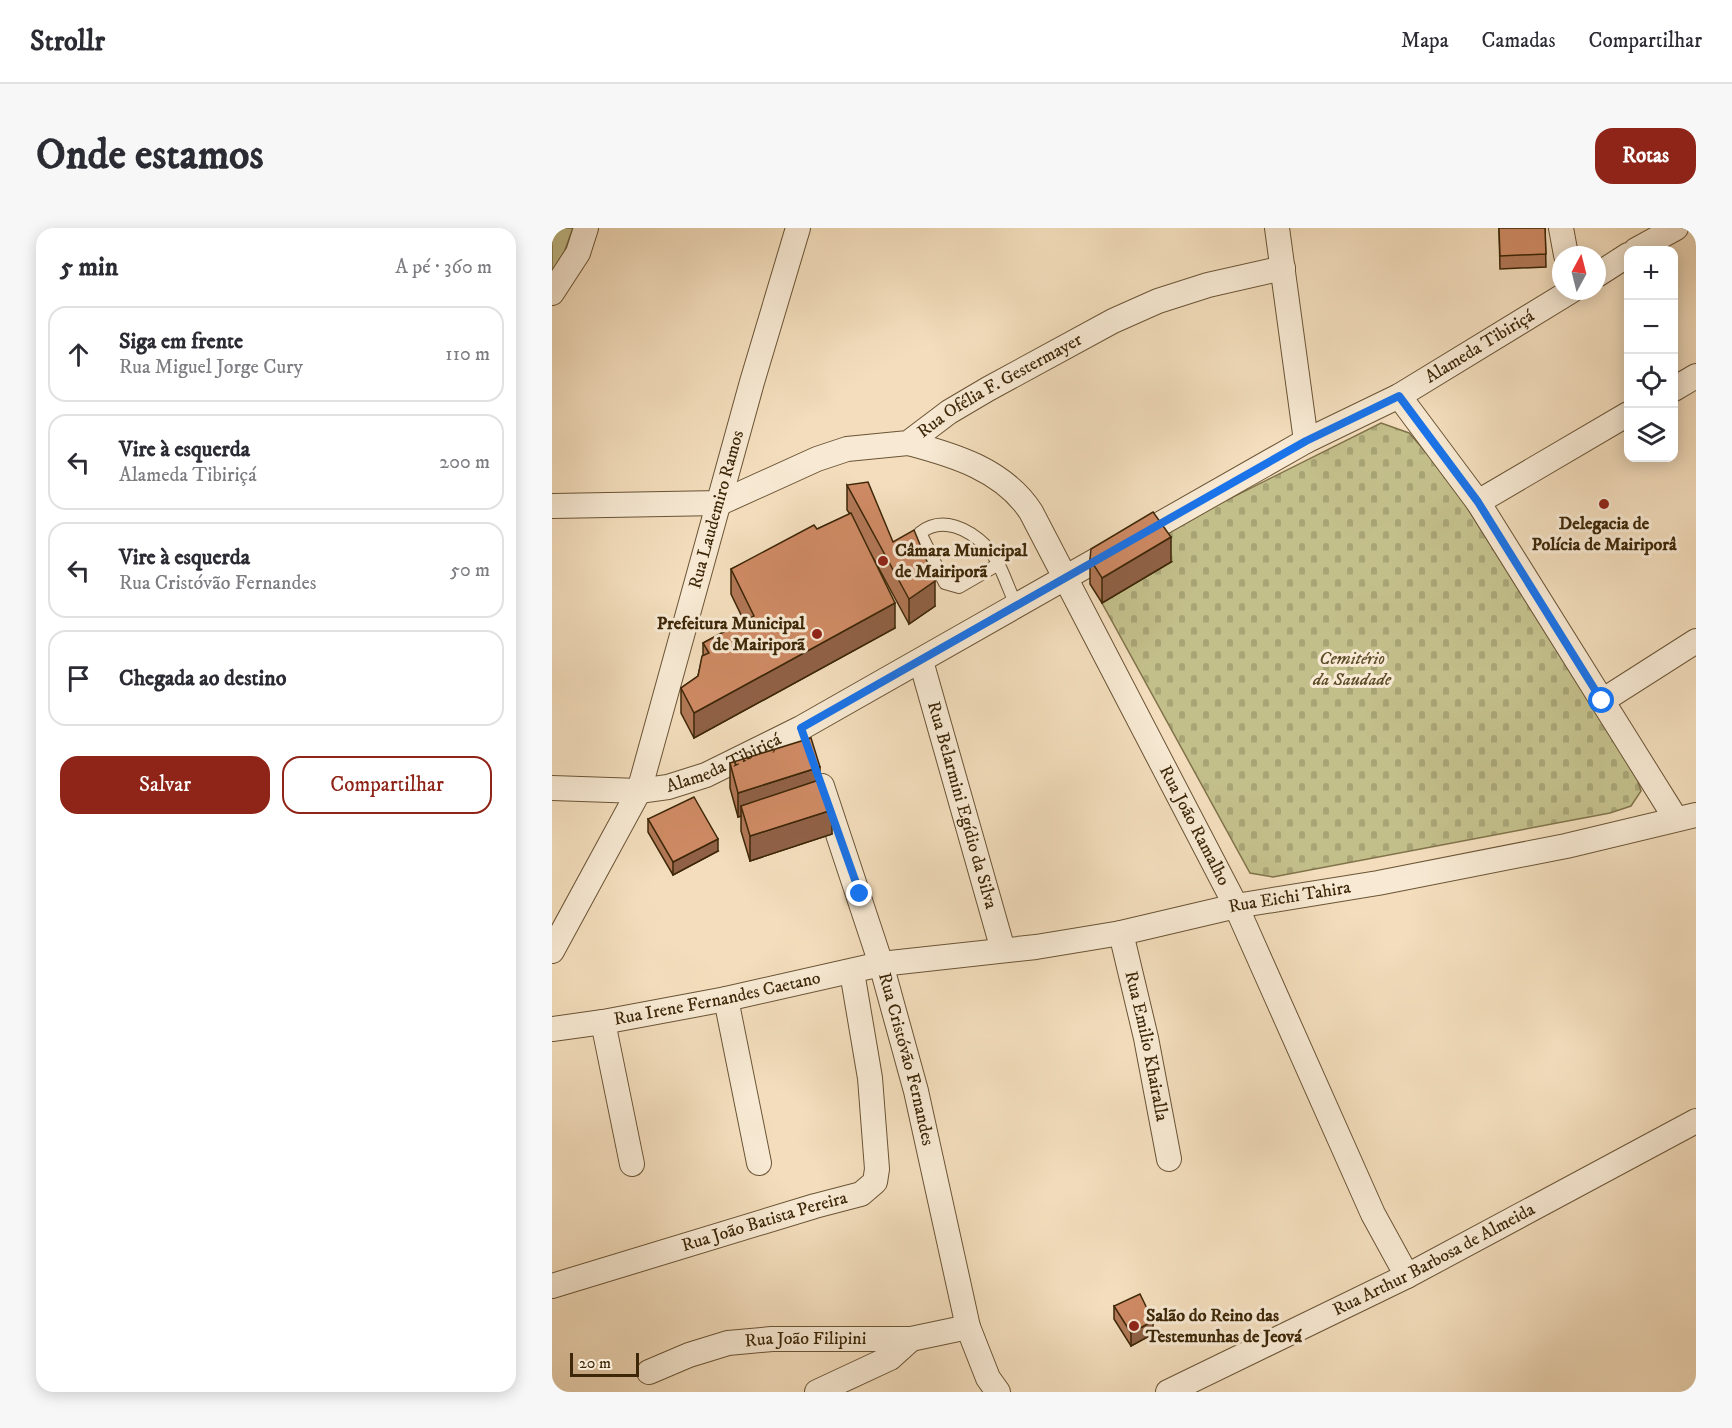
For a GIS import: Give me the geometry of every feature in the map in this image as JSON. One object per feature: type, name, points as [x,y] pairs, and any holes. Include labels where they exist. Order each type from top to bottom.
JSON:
[{"type":"street","points":[[552,293],[578,253],[586,228]]},
{"type":"street","name":"Rua Laudemiro Ramos","points":[[552,951],[639,791],[752,382],[798,228]]},
{"type":"street","points":[[1277,228],[1306,441]]},
{"type":"street","points":[[1562,228],[1565,246]]},
{"type":"street","points":[[1643,246],[1676,228]]},
{"type":"street","points":[[1606,269],[1624,258]]},
{"type":"street","name":"Rua Ofélia F. Gestermayer","points":[[720,503],[817,459],[847,449],[908,443],[941,417],[988,389],[1149,305],[1208,285],[1282,268]]},
{"type":"street","name":"Alameda Tibiriçá","points":[[552,788],[639,791],[668,787],[808,746],[921,661],[1306,441],[1399,396],[1555,300]]},
{"type":"street","points":[[1678,386],[1696,376]]},
{"type":"street","points":[[1399,396],[1478,502],[1602,701],[1686,817]]},
{"type":"street","points":[[1478,502],[1624,417]]},
{"type":"street","name":"Rua João Ramalho","points":[[908,443],[956,458],[1007,484],[1021,496],[1031,512],[1065,580],[1134,706],[1236,906],[1373,1214],[1407,1276]]},
{"type":"street","points":[[552,506],[720,503]]},
{"type":"street","points":[[1602,701],[1696,641]]},
{"type":"street","name":"Rua Belarmini Egídio da Silva","points":[[921,661],[1003,950]]},
{"type":"street","name":"Rua Cristóvão Fernandes","points":[[808,746],[881,964],[916,1092],[968,1327],[988,1377],[998,1392]]},
{"type":"street","name":"Rua Eichi Tahira","points":[[881,964],[1036,947],[1121,933],[1236,906],[1378,883],[1566,846],[1686,817]]},
{"type":"street","name":"Rua Emilio Khairalla","points":[[1121,933],[1146,1038],[1169,1159]]},
{"type":"street","name":"Rua Irene Fernandes Caetano","points":[[552,1029],[726,999],[881,964]]},
{"type":"street","name":"Rua João Batista Pereira","points":[[552,1286],[814,1206],[861,1194],[875,1182],[877,1169],[870,1078],[852,972]]},
{"type":"street","points":[[726,999],[759,1163]]},
{"type":"street","points":[[603,1022],[632,1164]]},
{"type":"street","name":"Rua Arthur Barbosa de Almeida","points":[[1168,1392],[1407,1276],[1696,1121]]},
{"type":"street","name":"Rua João Filipini","points":[[649,1372],[689,1355],[728,1343],[772,1339],[911,1339],[968,1327]]},
{"type":"street","points":[[817,1392],[890,1358],[911,1339]]},
{"type":"lane","points":[[997,565],[959,586],[952,586],[945,582],[920,533],[931,525],[950,523],[988,548],[997,565],[1017,607]]},
{"type":"green space","points":[[552,228],[573,228],[557,272],[552,277]]},
{"type":"green space","name":"Cemitério da Saudade","points":[[1381,423],[1409,433],[1455,485],[1634,769],[1641,791],[1631,806],[1610,813],[1273,877],[1250,873],[1102,603],[1171,562],[1153,537]]},
{"type":"building","points":[[1499,228],[1545,228],[1546,254],[1500,256]]},
{"type":"building","points":[[868,482],[893,542],[914,530],[935,581],[909,599],[847,485]]},
{"type":"building","points":[[1153,512],[1171,537],[1102,578],[1090,559],[1091,549]]},
{"type":"building","name":"Prefeitura Municipal de Mairiporã","points":[[851,513],[895,603],[694,713],[681,688],[698,676],[702,656],[709,653],[703,643],[754,616],[731,569],[814,525],[817,529]]},
{"type":"building","points":[[811,738],[820,767],[738,793],[730,763]]},
{"type":"building","points":[[822,779],[832,810],[750,836],[741,806]]},
{"type":"building","points":[[694,797],[718,839],[673,862],[648,819]]},
{"type":"building","points":[[1140,1294],[1153,1321],[1131,1333],[1114,1306]]},
{"type":"place","name":"Delegacia de Polícia de Mairiporâ","points":[[1604,504]]},
{"type":"place","name":"Câmara Municipal de Mairiporã","points":[[883,561]]},
{"type":"place","name":"Prefeitura Municipal de Mairiporã","points":[[817,634]]},
{"type":"place","name":"Salão do Reino das Testemunhas de Jeová","points":[[1134,1326]]},
{"type":"route","points":[[860,894],[801,728],[1306,441],[1399,396],[1478,502],[1602,701]]}]
